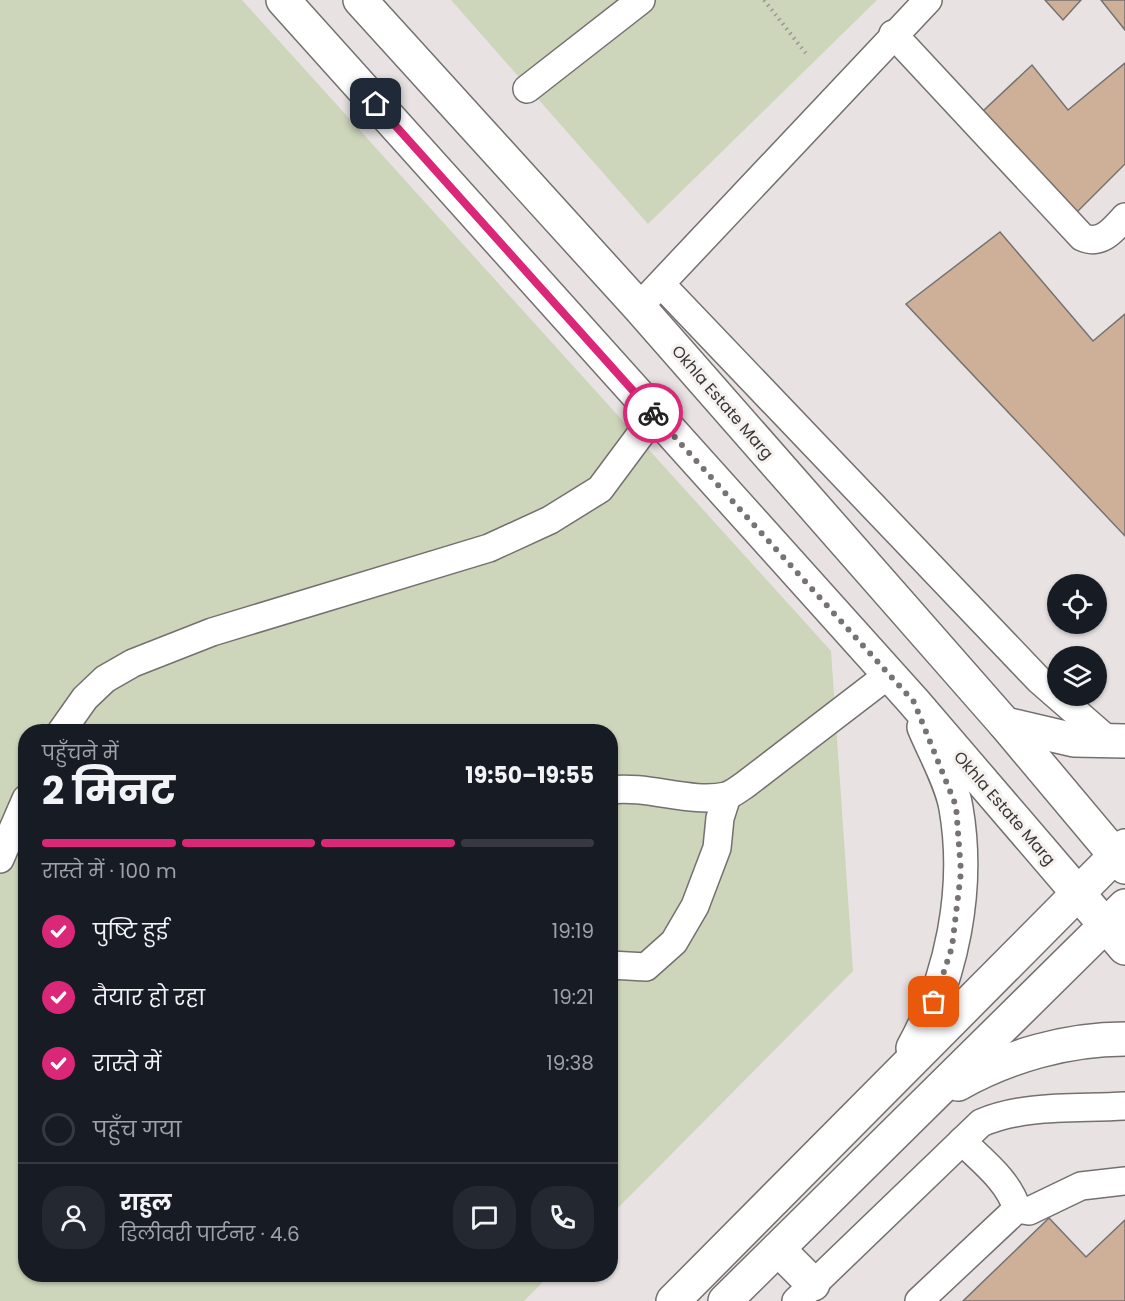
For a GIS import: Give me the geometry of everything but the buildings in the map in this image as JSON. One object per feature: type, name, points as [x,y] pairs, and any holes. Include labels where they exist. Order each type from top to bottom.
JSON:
[{"type":"main road","name":"Okhla Estate Marg","points":[[283,0],[914,702],[1078,894],[1118,927]]},
{"type":"main road","name":"Okhla Estate Marg","points":[[360,0],[650,295],[1005,724],[1122,856]]},
{"type":"main road","points":[[900,1073],[928,1020],[952,947],[961,872],[956,806],[914,702]]},
{"type":"main road","points":[[1005,724],[1051,736],[1117,741]]},
{"type":"main road","points":[[673,1301],[1078,894],[1122,856]]},
{"type":"main road","points":[[725,1301],[926,1103],[1118,927]]},
{"type":"main road","points":[[926,1103],[980,1072],[1038,1050],[1125,1039]]},
{"type":"main road","points":[[778,1249],[804,1293]]},
{"type":"street","points":[[527,89],[641,0]]},
{"type":"street","points":[[928,0],[893,34],[650,295],[1031,672],[1117,741]]},
{"type":"street","points":[[893,34],[1082,237],[1089,241],[1104,237],[1125,217]]},
{"type":"street","points":[[67,724],[85,698],[105,679],[133,663],[212,632],[489,548],[550,520],[600,489],[655,415]]},
{"type":"street","points":[[618,789],[629,788],[700,797],[727,796],[746,784],[888,675]]},
{"type":"street","points":[[618,965],[646,967],[674,942],[695,906],[717,848],[720,818],[727,796]]},
{"type":"street","points":[[0,859],[18,817]]},
{"type":"street","points":[[804,1293],[981,1123],[1003,1114],[1125,1106]]},
{"type":"street","points":[[962,1141],[1002,1180],[1013,1196],[1017,1209]]},
{"type":"street","points":[[1017,1209],[1029,1211],[1081,1186],[1125,1181]]},
{"type":"street","points":[[919,1301],[1017,1209]]},
{"type":"path","points":[[764,0],[808,56]]},
{"type":"green space","points":[[0,0],[242,0],[831,651],[853,971],[618,1208],[618,724],[18,724],[18,1282],[543,1282],[524,1301],[0,1301]]},
{"type":"green space","points":[[451,0],[877,0],[648,224]]},
{"type":"way so far","points":[[653,413],[914,702],[956,806],[961,872],[952,947],[934,1002]]},
{"type":"route","points":[[376,104],[653,413]]}]
